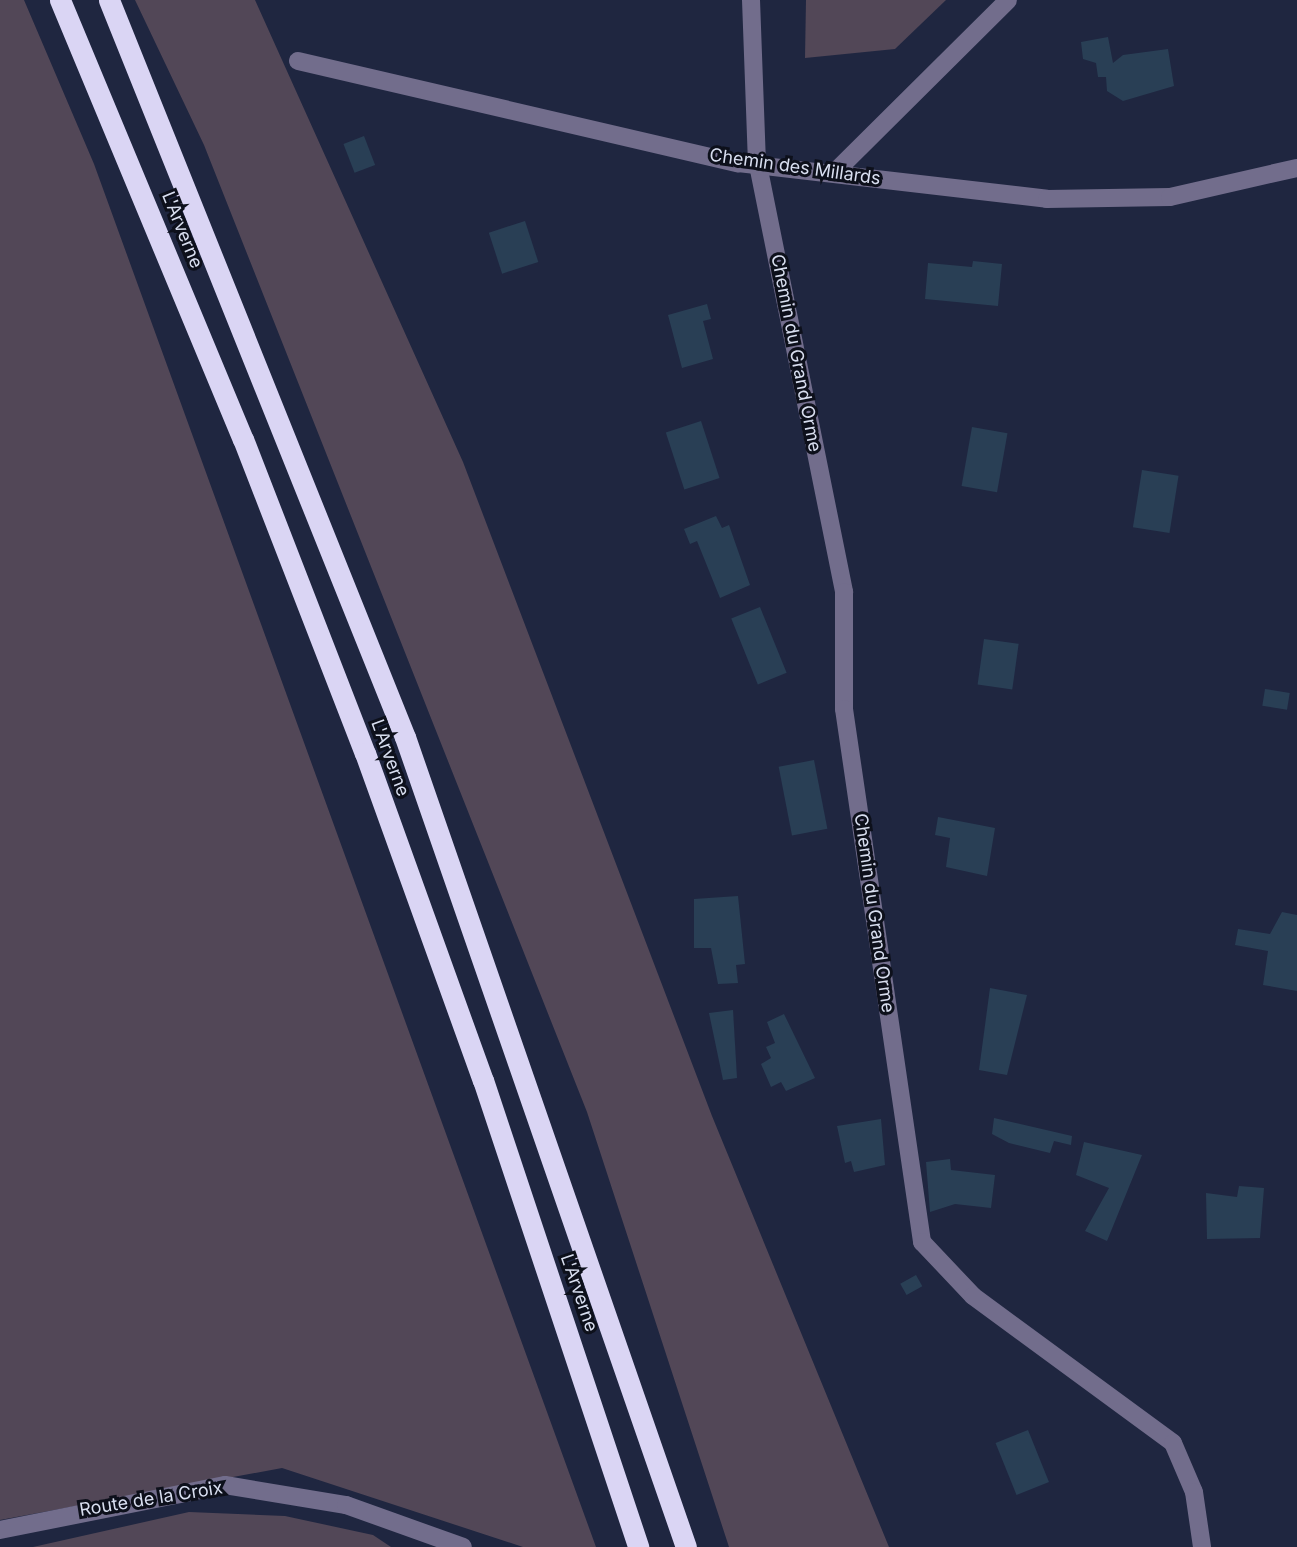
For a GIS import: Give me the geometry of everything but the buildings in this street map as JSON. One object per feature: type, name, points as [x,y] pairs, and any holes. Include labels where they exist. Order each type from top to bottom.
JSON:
[{"type":"highway","name":"L'Arverne","points":[[60,0],[243,439],[365,753],[488,1093],[638,1547]]},
{"type":"highway","name":"L'Arverne","points":[[109,0],[405,737],[686,1547]]},
{"type":"street","name":"Chemin du Grand Orme","points":[[751,0],[757,160],[844,592],[844,709],[922,1242],[973,1296],[1173,1443],[1194,1492],[1202,1547]]},
{"type":"street","points":[[834,173],[1007,0]]},
{"type":"street","name":"Chemin des Millards","points":[[298,61],[738,163],[757,160],[834,173],[1047,199],[1170,197],[1297,168]]},
{"type":"street","name":"Route de la Croix","points":[[0,1530],[225,1485],[346,1505],[463,1547]]},
{"type":"shaded area","points":[[0,0],[24,0],[94,164],[596,1547],[523,1547],[282,1468],[0,1520]]},
{"type":"shaded area","points":[[135,0],[255,0],[463,462],[712,1116],[889,1547],[729,1547],[587,1112],[204,145]]},
{"type":"shaded area","points":[[806,0],[946,0],[895,49],[805,58]]},
{"type":"shaded area","points":[[189,1512],[285,1516],[373,1535],[391,1547],[33,1547]]}]
